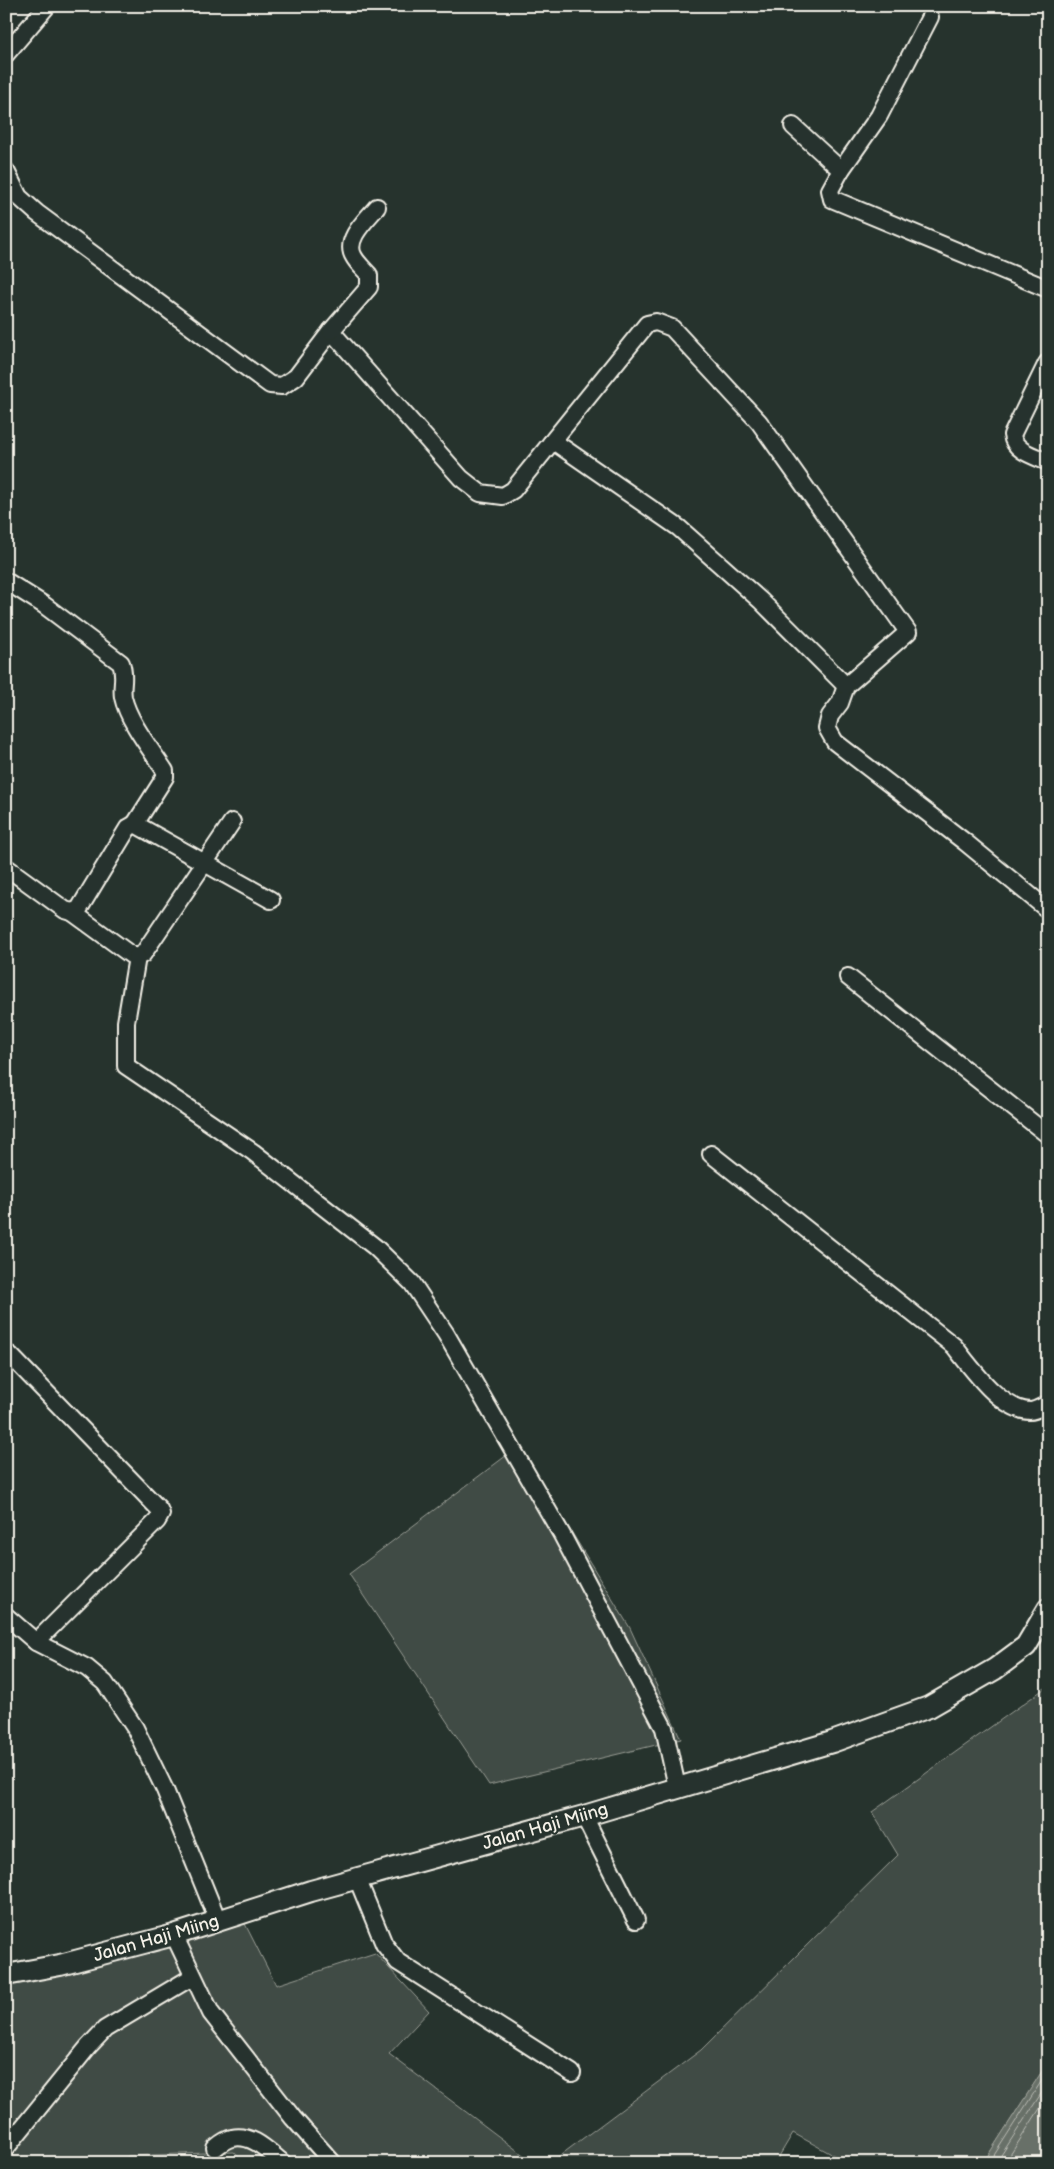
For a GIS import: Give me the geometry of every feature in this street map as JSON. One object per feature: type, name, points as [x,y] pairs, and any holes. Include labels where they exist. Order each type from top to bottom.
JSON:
[{"type":"main road","name":"Jalan Haji Miing","points":[[6,1975],[60,1965],[174,1935],[357,1878],[584,1816],[832,1742],[929,1707],[1012,1657],[1026,1646],[1048,1609]]},
{"type":"street","points":[[6,54],[47,6]]},
{"type":"street","points":[[930,17],[879,116],[841,170],[830,190],[832,199],[1048,288]]},
{"type":"street","points":[[793,126],[841,170]]},
{"type":"street","points":[[6,171],[19,197],[37,212],[270,385],[282,386],[296,377],[369,286],[370,275],[353,257],[350,247],[354,237],[377,207]]},
{"type":"street","points":[[331,331],[461,478],[480,492],[503,496],[512,490],[647,324],[656,322],[672,328],[759,422],[908,632],[846,686],[840,703],[830,716],[827,728],[835,742],[965,842],[1048,910]]},
{"type":"street","points":[[1047,362],[1012,435],[1013,442],[1017,447],[1048,462]]},
{"type":"street","points":[[550,443],[556,443],[679,528],[761,601],[846,686]]},
{"type":"street","points":[[6,581],[44,605],[121,663],[125,673],[123,696],[131,717],[165,771],[165,776],[135,824],[128,828],[79,909],[72,912]]},
{"type":"street","points":[[6,867],[65,910],[72,912],[131,955],[137,957],[143,954],[232,822]]},
{"type":"street","points":[[135,824],[271,900]]},
{"type":"street","points":[[137,957],[126,1022],[126,1066],[253,1152],[376,1247],[412,1283],[446,1334],[562,1535],[664,1728],[676,1787]]},
{"type":"street","points":[[848,978],[1048,1135]]},
{"type":"street","points":[[711,1154],[954,1346],[985,1384],[1014,1408],[1032,1412],[1048,1404]]},
{"type":"street","points":[[8,1355],[162,1514],[158,1521],[36,1642]]},
{"type":"street","points":[[6,1616],[36,1642],[86,1668],[105,1683],[135,1728],[165,1790],[218,1921]]},
{"type":"street","points":[[584,1816],[636,1920]]},
{"type":"street","points":[[357,1878],[384,1944],[398,1962],[572,2073]]},
{"type":"street","points":[[174,1935],[192,1977],[211,2013],[293,2118],[333,2163]]},
{"type":"street","points":[[6,2148],[88,2047],[105,2029],[192,1977]]},
{"type":"street","points":[[215,2148],[232,2138],[244,2137],[256,2142],[284,2163]]},
{"type":"shaded area","points":[[519,1446],[630,1628],[681,1739],[489,1785],[349,1574]]},
{"type":"shaded area","points":[[1048,1686],[1048,2062],[983,2163],[848,2163],[793,2133],[775,2163],[550,2163],[701,2050],[898,1855],[872,1812]]},
{"type":"shaded area","points":[[241,1916],[276,1985],[375,1953],[429,2011],[389,2054],[534,2163],[244,2163],[234,2152],[128,2156],[120,2163],[6,2163],[6,1982]]},
{"type":"water","points":[[1048,2062],[1048,2163],[983,2163]]}]
